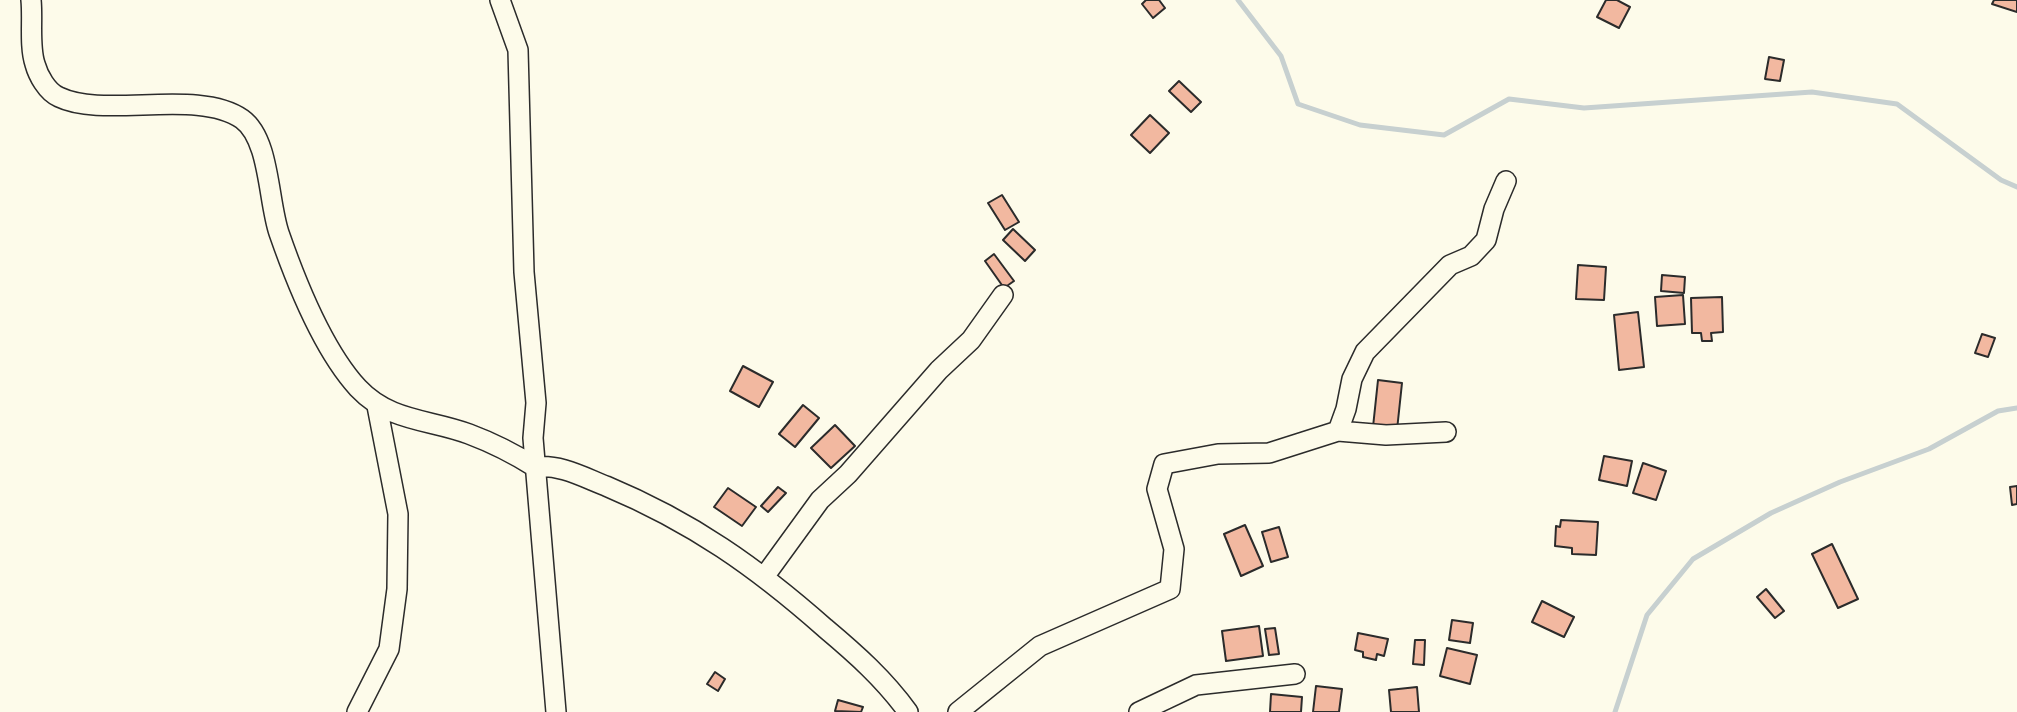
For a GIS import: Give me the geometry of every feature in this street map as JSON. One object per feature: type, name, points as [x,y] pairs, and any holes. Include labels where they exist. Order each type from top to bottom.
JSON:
[{"type":"street","points":[[31,0],[34,61],[47,88],[58,97],[80,103],[217,109],[243,120],[253,130],[260,146],[279,231],[299,281],[337,361],[377,406],[401,418],[467,434],[505,447],[535,467],[549,466],[570,471],[658,508],[693,527],[764,577],[888,684],[908,712]]},
{"type":"street","points":[[500,0],[518,50],[524,272],[536,403],[533,438],[556,712]]},
{"type":"street","points":[[1338,431],[1352,379],[1364,352],[1450,265],[1471,256],[1486,240],[1494,209],[1506,181]]},
{"type":"street","points":[[764,577],[820,500],[848,474],[939,370],[971,340],[1003,295]]},
{"type":"street","points":[[357,712],[389,649],[397,589],[398,514],[377,406]]},
{"type":"street","points":[[958,712],[1040,646],[1170,589],[1174,549],[1157,489],[1164,464],[1218,454],[1269,453],[1338,431],[1386,435],[1446,432]]},
{"type":"street","points":[[1139,712],[1146,706],[1196,685],[1295,674]]},
{"type":"building","points":[[1146,0],[1159,0],[1165,8],[1153,18],[1142,4]]},
{"type":"building","points":[[1606,0],[1617,0],[1630,7],[1619,28],[1597,17]]},
{"type":"building","points":[[1994,0],[2017,0],[2017,12],[1992,4]]},
{"type":"building","points":[[1769,57],[1784,60],[1780,81],[1765,79]]},
{"type":"building","points":[[1179,81],[1201,102],[1191,112],[1169,91]]},
{"type":"building","points":[[1150,115],[1169,133],[1150,153],[1131,135]]},
{"type":"building","points":[[1002,195],[1019,222],[1005,230],[988,203]]},
{"type":"building","points":[[1013,229],[1035,250],[1025,261],[1003,240]]},
{"type":"building","points":[[994,254],[1014,281],[1004,288],[985,261]]},
{"type":"building","points":[[1578,265],[1606,267],[1604,300],[1576,299]]},
{"type":"building","points":[[1662,275],[1685,277],[1684,293],[1661,291]]},
{"type":"building","points":[[1683,295],[1685,324],[1657,326],[1655,297]]},
{"type":"building","points":[[1722,297],[1723,332],[1711,333],[1712,341],[1702,341],[1701,333],[1692,333],[1691,298]]},
{"type":"building","points":[[1638,312],[1644,367],[1619,370],[1614,315]]},
{"type":"building","points":[[1982,334],[1995,338],[1988,357],[1975,353]]},
{"type":"building","points":[[743,366],[773,382],[759,407],[730,391]]},
{"type":"building","points":[[1378,380],[1402,383],[1397,430],[1373,427]]},
{"type":"building","points":[[803,405],[819,418],[795,447],[779,434]]},
{"type":"building","points":[[835,425],[855,446],[831,468],[811,448]]},
{"type":"building","points":[[1604,456],[1632,461],[1627,486],[1599,480]]},
{"type":"building","points":[[1643,463],[1666,471],[1656,500],[1633,493]]},
{"type":"building","points":[[2017,486],[2017,504],[2012,505],[2010,487]]},
{"type":"building","points":[[778,487],[786,493],[768,512],[761,506]]},
{"type":"building","points":[[728,488],[756,507],[742,526],[714,507]]},
{"type":"building","points":[[1561,520],[1598,522],[1596,555],[1572,554],[1572,548],[1555,546],[1556,526],[1560,527]]},
{"type":"building","points":[[1245,525],[1263,566],[1241,576],[1224,534]]},
{"type":"building","points":[[1279,527],[1288,557],[1271,562],[1262,532]]},
{"type":"building","points":[[1832,544],[1858,599],[1838,608],[1812,554]]},
{"type":"building","points":[[1766,589],[1784,611],[1775,618],[1757,597]]},
{"type":"building","points":[[1542,601],[1574,617],[1564,637],[1532,622]]},
{"type":"building","points":[[1452,620],[1473,623],[1470,643],[1449,640]]},
{"type":"building","points":[[1259,626],[1263,656],[1226,661],[1222,631]]},
{"type":"building","points":[[1275,628],[1279,654],[1269,655],[1265,629]]},
{"type":"building","points":[[1358,633],[1388,639],[1384,656],[1377,654],[1376,660],[1363,657],[1363,652],[1355,650]]},
{"type":"building","points":[[1415,640],[1425,640],[1424,665],[1413,664]]},
{"type":"building","points":[[1447,648],[1477,655],[1470,684],[1440,676]]},
{"type":"building","points":[[715,672],[725,679],[718,691],[707,684]]},
{"type":"building","points":[[1316,686],[1342,689],[1339,712],[1313,712]]},
{"type":"building","points":[[1417,687],[1419,712],[1391,712],[1389,690]]},
{"type":"building","points":[[1271,694],[1302,697],[1301,712],[1270,712]]},
{"type":"building","points":[[838,700],[863,707],[861,712],[835,711]]},
{"type":"waterway","points":[[1238,0],[1281,56],[1298,104],[1360,125],[1444,135],[1509,99],[1584,108],[1812,92],[1897,104],[2001,180],[2017,187]]},
{"type":"waterway","points":[[1615,712],[1647,615],[1693,559],[1771,513],[1840,482],[1929,449],[1998,411],[2017,408]]}]
